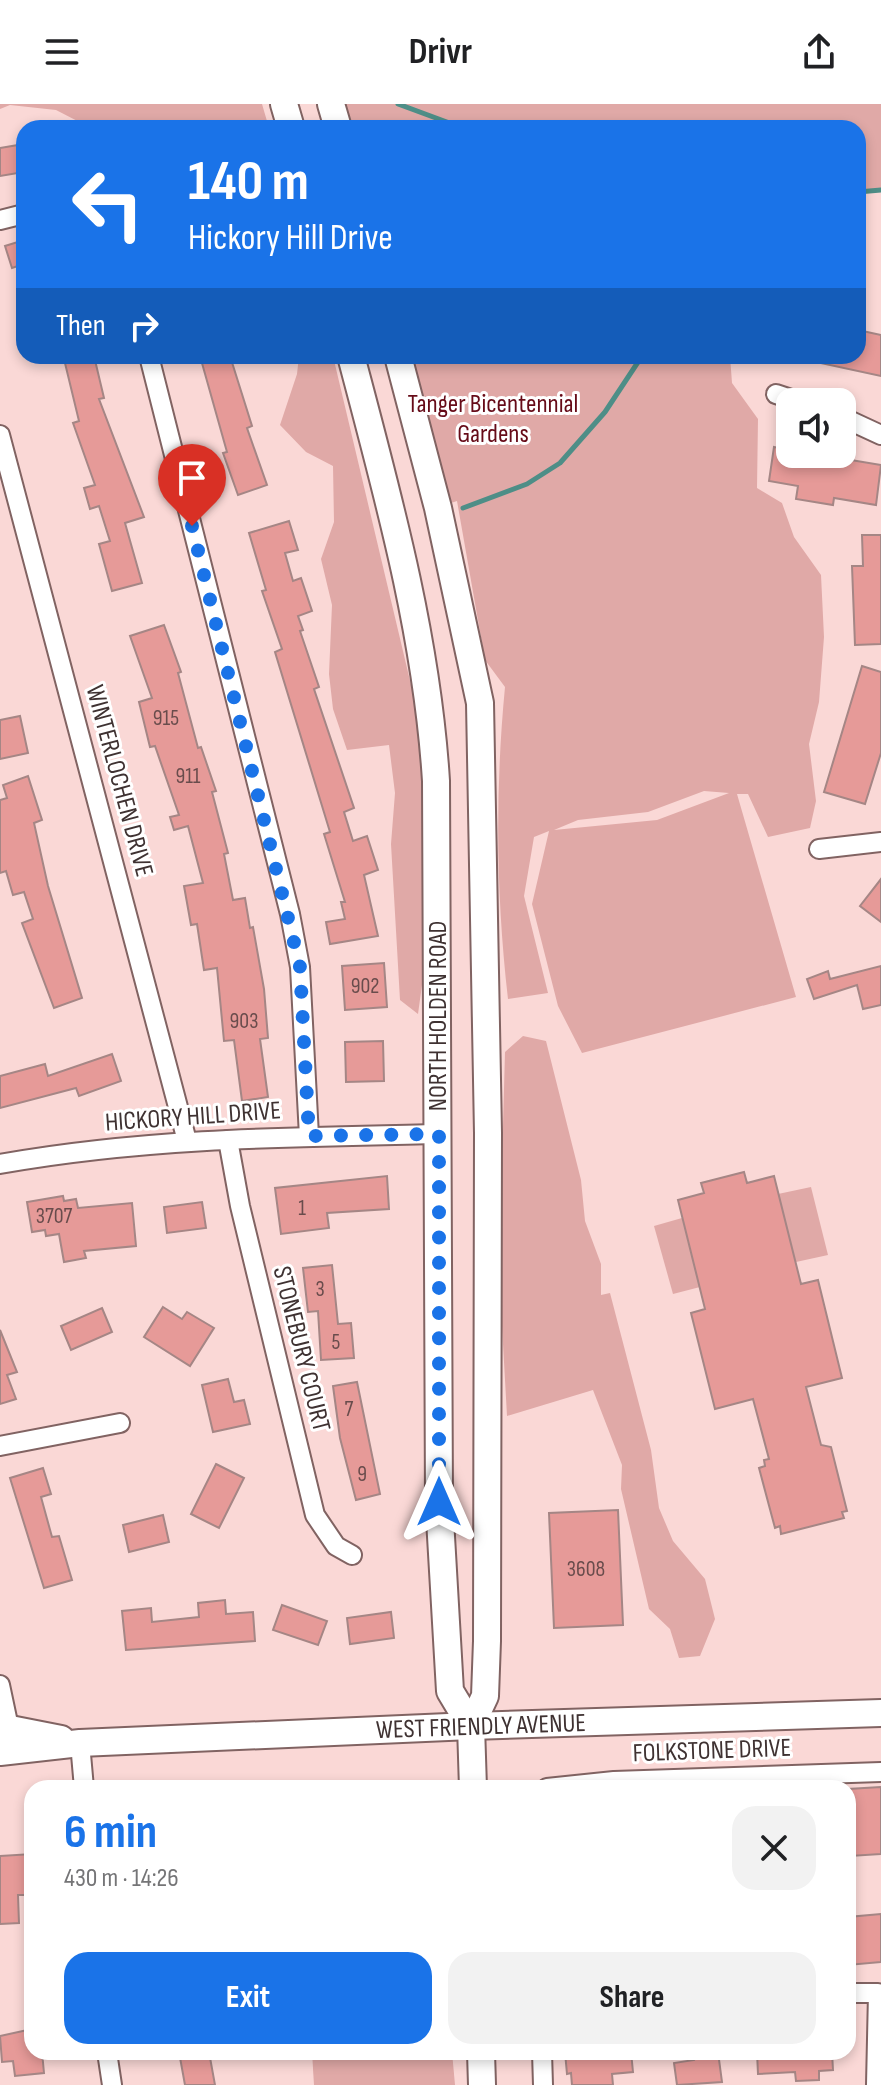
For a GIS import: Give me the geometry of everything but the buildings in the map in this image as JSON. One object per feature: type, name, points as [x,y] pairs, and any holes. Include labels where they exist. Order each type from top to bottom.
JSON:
[{"type":"main road","name":"NORTH HOLDEN ROAD","points":[[353,364],[396,526],[432,709],[436,781],[439,1502],[444,1634],[450,1691],[471,1726]]},
{"type":"main road","name":"NORTH HOLDEN ROAD","points":[[400,364],[438,508],[480,703],[488,1133],[487,1641],[485,1696],[471,1726],[473,1780]]},
{"type":"main road","name":"WEST FRIENDLY AVENUE","points":[[5,1739],[80,1743],[881,1713]]},
{"type":"main road","points":[[481,2060],[482,2085]]},
{"type":"street","points":[[151,364],[290,914],[300,967],[309,1136]]},
{"type":"street","points":[[856,423],[881,435]]},
{"type":"street","name":"WINTERLOCHEN DRIVE","points":[[0,435],[187,1141]]},
{"type":"street","points":[[819,849],[881,842]]},
{"type":"street","name":"HICKORY HILL DRIVE","points":[[0,1164],[68,1152],[187,1141],[439,1134]]},
{"type":"street","name":"STONEBURY COURT","points":[[228,1140],[243,1220],[315,1515],[336,1546],[352,1555]]},
{"type":"street","points":[[0,1446],[120,1423]]},
{"type":"street","points":[[0,1685],[5,1739]]},
{"type":"street","points":[[80,1743],[83,1780]]},
{"type":"street","name":"FOLKSTONE DRIVE","points":[[644,1780],[881,1772]]},
{"type":"street","points":[[856,1993],[879,1993],[876,2085]]},
{"type":"street","points":[[108,2060],[112,2085]]},
{"type":"street","points":[[542,2060],[543,2085]]},
{"type":"green space","points":[[0,104],[262,104],[267,120],[75,120],[56,110],[10,105],[0,109]]},
{"type":"green space","points":[[345,104],[881,104],[881,190],[866,191],[866,120],[350,120]]},
{"type":"green space","points":[[298,364],[335,364],[421,727],[425,963],[418,1014],[400,1000],[391,844],[395,793],[389,745],[347,750],[333,709],[329,674],[332,605],[321,559],[334,522],[333,466],[306,452],[280,425]]},
{"type":"green space","name":"Tanger Bicentennial Gardens","points":[[413,364],[731,364],[732,383],[758,419],[757,488],[782,503],[794,537],[821,575],[824,637],[819,702],[809,744],[816,801],[810,828],[768,837],[748,794],[737,794],[796,997],[582,1053],[558,1006],[532,904],[549,831],[534,837],[524,896],[548,993],[508,999],[498,843],[505,687],[485,660],[457,501],[448,504]],"holes":[[[704,791],[729,793],[657,820],[554,830],[578,820],[648,812]]]},
{"type":"green space","points":[[523,1036],[546,1041],[581,1180],[585,1221],[601,1264],[601,1295],[610,1293],[651,1450],[659,1508],[673,1541],[705,1579],[715,1619],[700,1656],[679,1658],[670,1629],[649,1609],[621,1489],[622,1465],[593,1390],[507,1416],[499,1272],[505,1052]]},
{"type":"green space","points":[[811,1187],[828,1255],[796,1262],[778,1194]]},
{"type":"green space","points":[[682,1218],[700,1287],[673,1294],[654,1226]]},
{"type":"green space","points":[[312,2060],[453,2060],[455,2085],[314,2085]]},
{"type":"waterway","points":[[398,104],[441,120]]},
{"type":"waterway","points":[[866,191],[881,190]]},
{"type":"waterway","points":[[463,508],[527,484],[560,463],[605,412],[637,364]]},
{"type":"route","points":[[192,526],[290,914],[300,967],[309,1136],[439,1134],[439,1502]]}]
